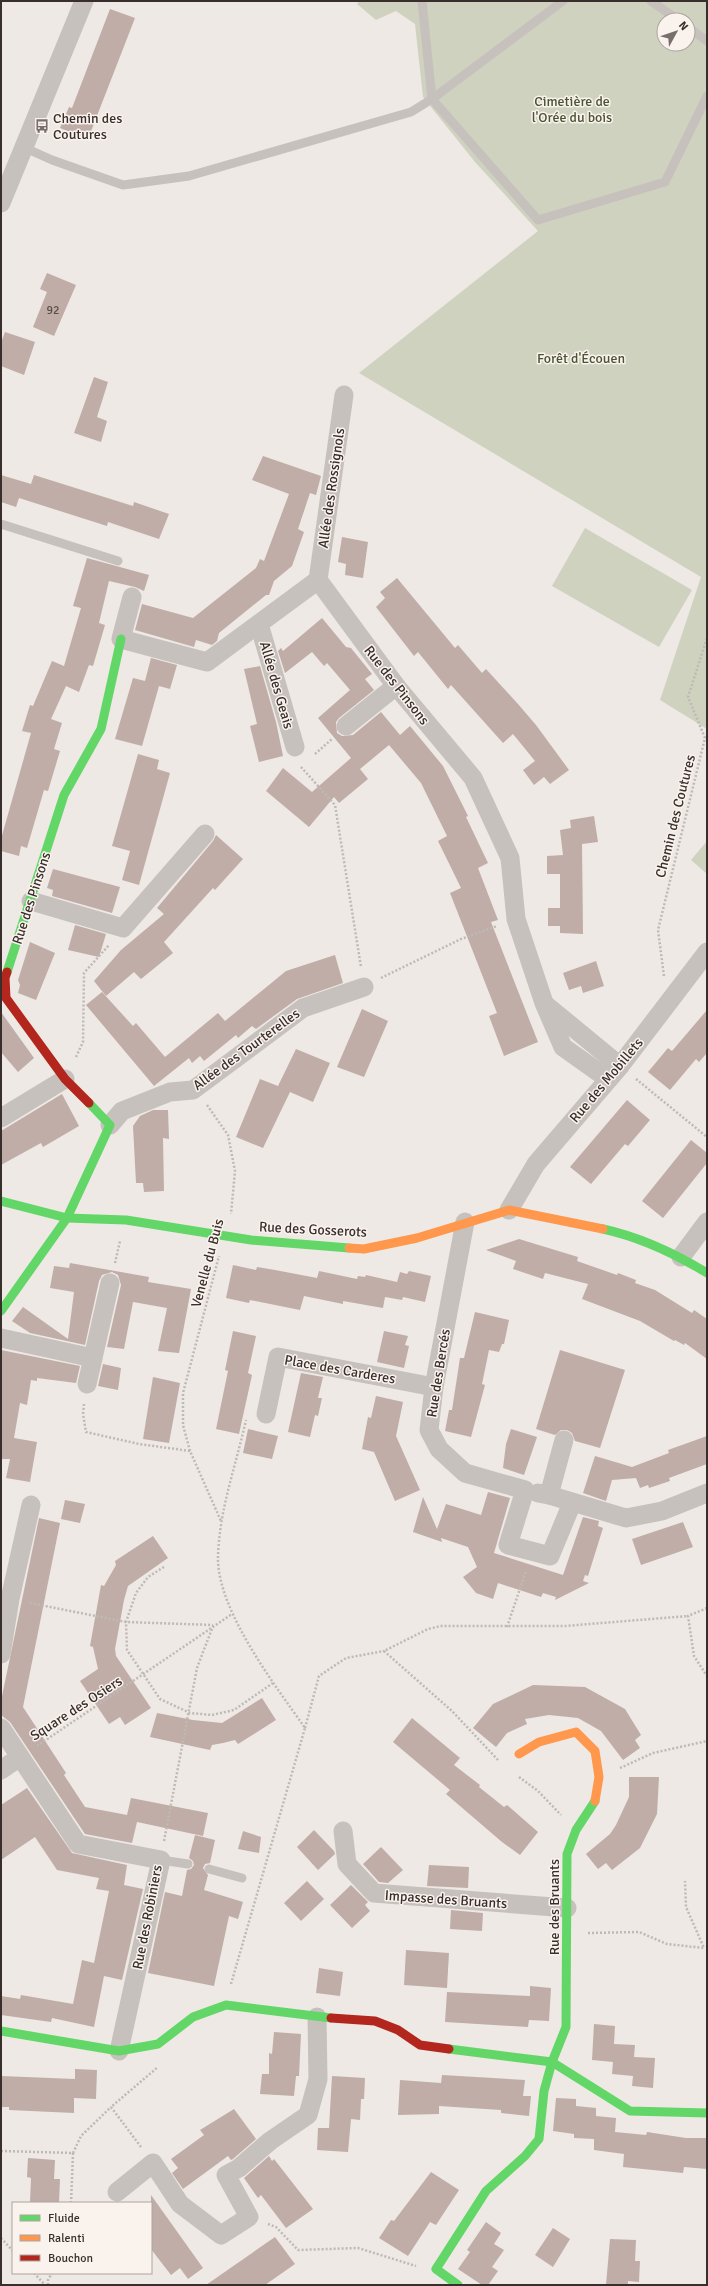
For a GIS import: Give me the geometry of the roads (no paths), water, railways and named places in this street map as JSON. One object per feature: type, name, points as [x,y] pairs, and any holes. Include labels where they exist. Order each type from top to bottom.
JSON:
[{"type":"street","points":[[1,203],[84,1]]},
{"type":"street","name":"Allée des Rossignols","points":[[318,580],[344,395]]},
{"type":"street","points":[[121,639],[207,662],[318,580]]},
{"type":"street","name":"Rue des Pinsons","points":[[318,580],[396,686],[473,778],[510,858],[516,919],[544,1003],[614,1072]]},
{"type":"street","name":"Rue des Pinsons","points":[[110,1125],[65,1079],[6,998],[5,978],[64,795],[101,729],[132,597]]},
{"type":"street","name":"Allée des Geais","points":[[259,624],[301,754]]},
{"type":"street","points":[[346,726],[396,686]]},
{"type":"street","points":[[31,901],[123,928],[205,834]]},
{"type":"street","name":"Rue des Mobillets","points":[[509,1210],[536,1164],[614,1072],[707,952]]},
{"type":"street","name":"Allée des Tourterelles","points":[[110,1125],[122,1111],[129,1108],[170,1092],[193,1090],[303,1008],[364,987]]},
{"type":"street","points":[[1,1118],[65,1079]]},
{"type":"street","points":[[1,1311],[67,1218],[110,1125]]},
{"type":"street","name":"Rue des Gosserots","points":[[1,1201],[67,1218],[126,1220],[251,1240],[364,1249],[417,1238],[465,1222],[509,1210],[630,1235],[681,1257],[707,1272]]},
{"type":"street","name":"Rue des Bercés","points":[[465,1222],[434,1387],[429,1430],[439,1448],[465,1473],[525,1490],[549,1495],[626,1518],[662,1511],[707,1493]]},
{"type":"street","points":[[681,1257],[707,1222]]},
{"type":"street","points":[[87,1384],[110,1283]]},
{"type":"street","points":[[1,1338],[93,1358]]},
{"type":"street","name":"Place des Carderes","points":[[266,1414],[278,1357],[434,1387]]},
{"type":"street","points":[[549,1495],[564,1440]]},
{"type":"street","points":[[525,1490],[508,1545],[532,1552],[550,1556],[572,1503]]},
{"type":"street","points":[[1,1654],[6,1598],[31,1505]]},
{"type":"street","name":"Rue des Robiniers","points":[[1,1728],[78,1844],[161,1860],[119,2050]]},
{"type":"street","name":"Rue des Bruants","points":[[458,2285],[436,2269],[486,2191],[525,2156],[539,2139],[544,2091],[552,2062],[566,2027],[568,1932],[567,1854],[576,1830],[596,1800],[599,1777],[595,1751],[576,1732],[539,1742],[518,1754]]},
{"type":"street","points":[[1,1770],[20,1757]]},
{"type":"street","name":"Impasse des Bruants","points":[[343,1831],[347,1864],[374,1893],[567,1908]]},
{"type":"street","points":[[1,2031],[119,2050],[158,2044],[192,2017],[226,2005],[317,2017],[375,2021],[398,2030],[420,2045],[552,2062],[630,2111],[707,2113]]},
{"type":"street","points":[[117,2192],[153,2163],[180,2204],[222,2235],[249,2217],[226,2175],[239,2168],[270,2141],[308,2115],[318,2079],[317,2017]]},
{"type":"lane","points":[[422,1],[432,99],[538,220],[666,182],[707,96]]},
{"type":"lane","points":[[23,147],[52,160],[123,185],[189,176],[411,112],[432,99],[563,1]]},
{"type":"lane","points":[[650,1],[666,12]]},
{"type":"lane","points":[[696,33],[707,41]]},
{"type":"lane","points":[[1,524],[118,561]]},
{"type":"lane","points":[[161,1860],[188,1864]]},
{"type":"lane","points":[[209,1869],[242,1878]]},
{"type":"place","name":"Chemin des Coutures","points":[[42,126]]},
{"type":"park label","name":"Cimetière de l'Orée du bois","points":[[572,110]]},
{"type":"park label","name":"Forêt d'Écouen","points":[[581,358]]}]
